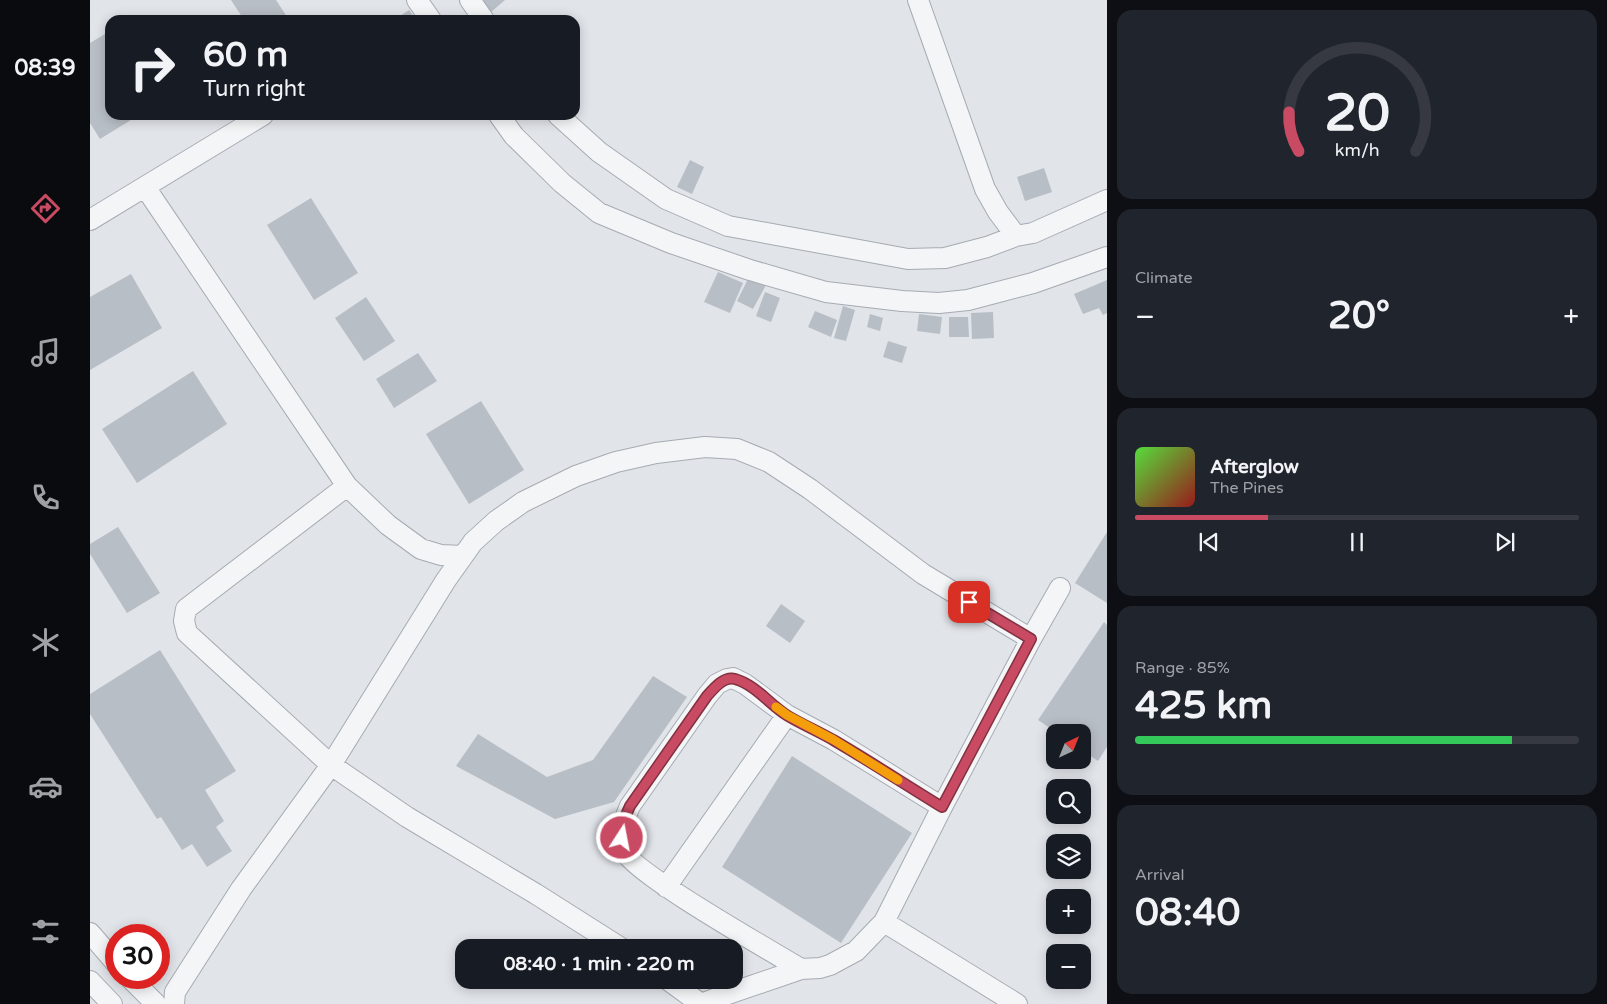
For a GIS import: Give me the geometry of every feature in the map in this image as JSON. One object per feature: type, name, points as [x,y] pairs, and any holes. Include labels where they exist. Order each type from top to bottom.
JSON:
[{"type":"street","points":[[417,0],[428,15]]},
{"type":"street","points":[[470,0],[480,15]]},
{"type":"street","points":[[918,0],[985,189],[998,212],[1016,236]]},
{"type":"street","points":[[90,220],[255,120]]},
{"type":"street","points":[[503,120],[514,136],[556,178],[599,213],[671,243],[750,270],[826,292],[902,301],[939,303],[968,300],[1033,283],[1107,257]]},
{"type":"street","points":[[564,120],[599,152],[666,199],[728,226],[908,258],[945,258],[987,247],[1016,236],[1033,233],[1107,200]]},
{"type":"street","points":[[145,187],[347,486],[388,525],[421,549],[441,555],[463,556]]},
{"type":"street","points":[[141,989],[154,1003],[175,998],[241,889],[331,765],[446,580],[473,542],[496,521],[523,502],[576,476],[616,462],[656,452],[705,447],[737,449],[769,462],[802,484],[923,574],[1031,639]]},
{"type":"street","points":[[347,486],[186,609],[184,621],[187,633],[331,765],[407,817],[607,939]]},
{"type":"street","points":[[743,989],[801,969],[820,968],[830,965],[856,951],[884,922],[942,807],[1060,588]]},
{"type":"street","points":[[801,969],[666,887],[636,866],[624,852],[622,824],[630,806],[717,684],[734,678],[745,684],[787,715],[834,740],[942,807]]},
{"type":"street","points":[[666,887],[787,715]]},
{"type":"street","points":[[884,922],[1017,1004]]},
{"type":"street","points":[[90,933],[105,950]]},
{"type":"street","points":[[90,981],[112,1004]]},
{"type":"street","points":[[680,989],[701,1004],[742,989]]},
{"type":"building","points":[[231,0],[276,0],[286,15],[241,15]]},
{"type":"building","points":[[481,0],[505,0],[491,12]]},
{"type":"building","points":[[409,10],[412,15],[402,15]]},
{"type":"building","points":[[105,34],[105,120],[131,120],[100,139],[90,123],[90,43]]},
{"type":"building","points":[[690,160],[704,167],[692,194],[677,187]]},
{"type":"building","points":[[1044,168],[1052,192],[1025,201],[1017,177]]},
{"type":"building","points":[[311,198],[358,273],[314,300],[267,225]]},
{"type":"building","points":[[718,272],[743,283],[730,313],[704,302]]},
{"type":"building","points":[[131,274],[162,328],[90,370],[90,297]]},
{"type":"building","points":[[749,277],[766,285],[753,309],[737,301]]},
{"type":"building","points":[[1107,280],[1107,313],[1103,315],[1099,308],[1083,314],[1074,294]]},
{"type":"building","points":[[765,292],[780,298],[771,322],[756,316]]},
{"type":"building","points":[[366,297],[395,341],[364,361],[335,318]]},
{"type":"building","points":[[843,306],[855,310],[846,341],[834,338]]},
{"type":"building","points":[[815,311],[837,320],[831,337],[808,327]]},
{"type":"building","points":[[993,312],[994,338],[972,339],[971,313]]},
{"type":"building","points":[[870,314],[883,318],[880,331],[867,327]]},
{"type":"building","points":[[919,314],[942,317],[940,334],[917,331]]},
{"type":"building","points":[[949,317],[968,317],[969,337],[949,337]]},
{"type":"building","points":[[888,341],[907,347],[902,363],[883,357]]},
{"type":"building","points":[[418,353],[437,381],[394,408],[376,379]]},
{"type":"building","points":[[193,371],[227,424],[137,483],[102,429]]},
{"type":"building","points":[[481,401],[524,470],[469,504],[426,434]]},
{"type":"building","points":[[118,527],[160,593],[127,613],[90,554],[90,544]]},
{"type":"building","points":[[1107,532],[1107,603],[1075,583]]},
{"type":"building","points":[[781,604],[805,621],[790,643],[766,626]]},
{"type":"building","points":[[1104,622],[1107,625],[1107,747],[1098,761],[1091,756],[1091,724],[1046,725],[1038,720]]},
{"type":"building","points":[[160,650],[236,771],[205,790],[224,821],[216,827],[232,851],[207,867],[192,844],[182,850],[161,817],[157,819],[90,714],[90,694]]},
{"type":"building","points":[[653,676],[687,697],[614,802],[555,819],[456,766],[478,734],[547,777],[593,760]]},
{"type":"building","points":[[792,756],[912,833],[841,943],[722,867]]},
{"type":"slow traffic","points":[[776,707],[898,780]]},
{"type":"route","points":[[622,838],[622,824],[630,806],[707,696],[717,684],[734,678],[763,696],[787,715],[834,740],[942,807],[1031,639],[969,602]]}]
